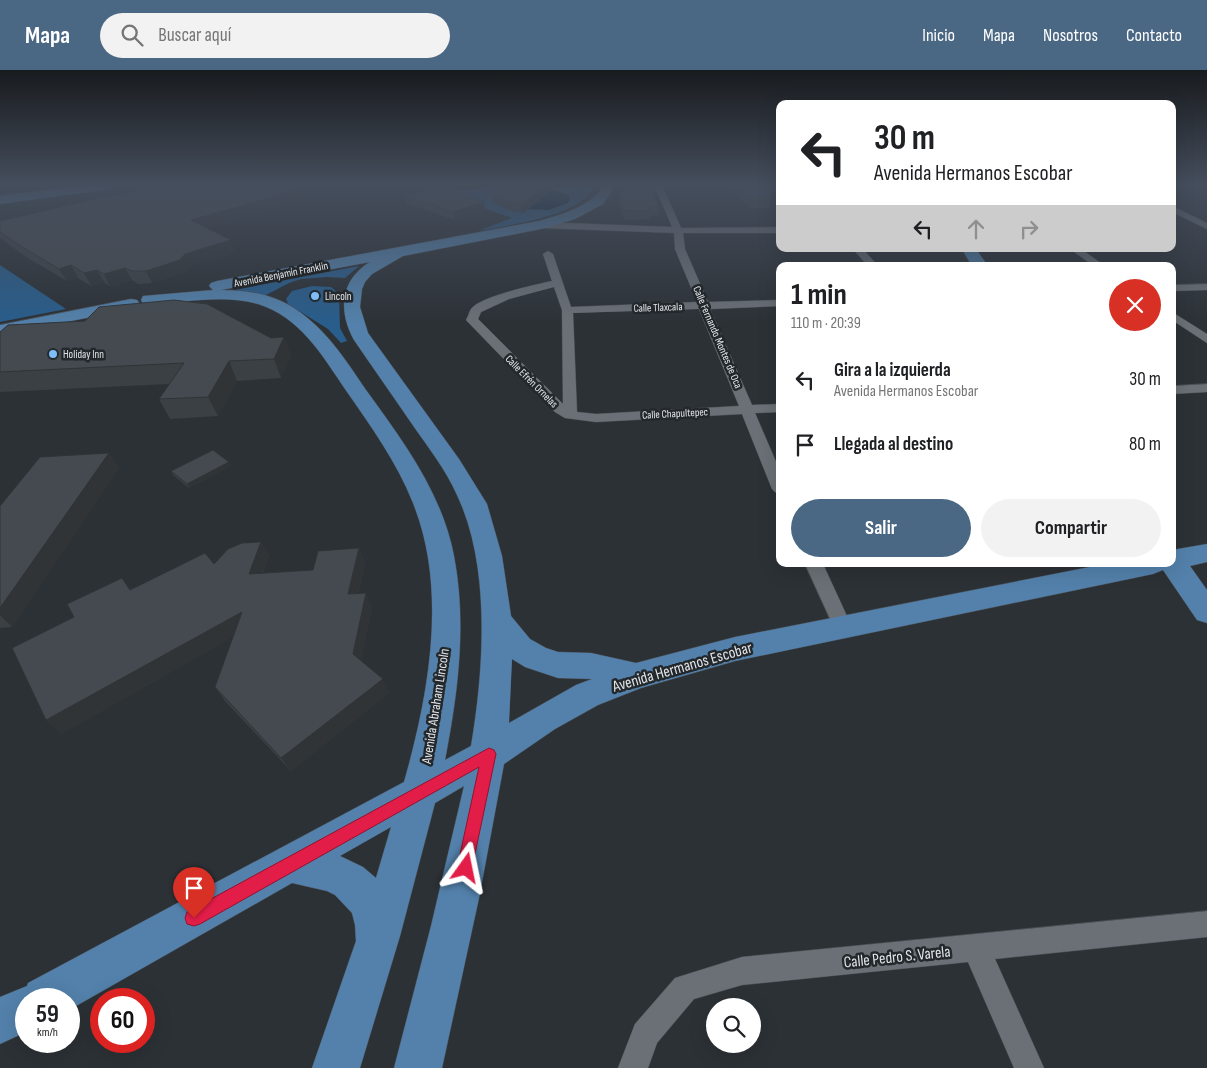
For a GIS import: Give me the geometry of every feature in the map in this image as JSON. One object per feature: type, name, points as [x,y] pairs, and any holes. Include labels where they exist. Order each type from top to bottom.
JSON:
[{"type":"main road","name":"Avenida Benjamín Franklin","points":[[0,330],[506,232]]},
{"type":"main road","points":[[282,296],[305,283],[342,283],[364,273],[397,252]]},
{"type":"main road","points":[[342,283],[352,307],[353,318],[359,333],[451,464],[472,499],[478,515],[491,570],[498,621],[497,686],[489,754],[454,924],[418,1068]]},
{"type":"main road","name":"Avenida Abraham Lincoln","points":[[149,300],[214,296],[249,298],[282,296],[305,324],[322,340],[406,464],[430,515],[441,553],[446,614],[445,658],[420,792],[378,943],[336,1068]]},
{"type":"main road","points":[[1176,560],[1207,553]]},
{"type":"main road","name":"Avenida Hermanos Escobar","points":[[64,988],[293,864],[489,754],[586,695],[636,676],[735,649],[1138,567]]},
{"type":"main road","points":[[1176,567],[1207,612]]},
{"type":"main road","points":[[498,621],[519,648],[536,658],[558,665],[592,666],[636,676]]},
{"type":"main road","points":[[293,864],[336,873],[353,884],[373,910],[378,943]]},
{"type":"main road","points":[[0,1021],[15,1014]]},
{"type":"street","name":"Calle Fernando Montes de Oca","points":[[678,232],[680,249],[776,477]]},
{"type":"street","points":[[861,252],[870,262]]},
{"type":"street","points":[[1079,252],[1094,262]]},
{"type":"street","name":"Calle Efrén Ornelas","points":[[548,254],[567,310],[570,415]]},
{"type":"street","name":"Calle Efrén Ornelas","points":[[559,283],[530,289],[497,300],[476,310],[472,320],[550,402],[570,415]]},
{"type":"street","points":[[1176,288],[1207,287]]},
{"type":"street","name":"Calle Tlaxcala","points":[[567,310],[776,303]]},
{"type":"street","points":[[1176,317],[1204,334]]},
{"type":"street","points":[[1181,333],[1204,334]]},
{"type":"street","points":[[1176,390],[1207,388]]},
{"type":"street","name":"Calle Chapultepec","points":[[570,415],[596,418],[776,408]]},
{"type":"street","points":[[815,567],[843,627]]},
{"type":"street","name":"Calle Pedro S. Varela","points":[[633,1068],[646,1034],[685,988],[742,971],[1207,924]]},
{"type":"street","points":[[976,948],[1029,1068]]},
{"type":"shaded area","points":[[0,265],[66,309],[0,322]]},
{"type":"shaded area","points":[[359,266],[345,278],[301,279],[266,295],[235,290]]},
{"type":"shaded area","points":[[312,286],[331,287],[339,294],[340,328],[347,341],[341,343],[328,329],[288,304],[286,299],[292,291]]},
{"type":"building","points":[[0,232],[214,232],[231,240],[185,254],[180,260],[146,271],[132,271],[125,268],[104,274],[97,270],[84,273],[71,265],[59,269]]},
{"type":"building","points":[[174,300],[207,304],[271,338],[284,337],[274,359],[229,361],[208,397],[159,399],[184,363],[0,372],[0,332],[8,325],[85,321],[99,307]]},
{"type":"building","points":[[213,450],[229,462],[187,484],[171,471]]},
{"type":"building","points":[[109,453],[0,608],[0,506],[40,457]]},
{"type":"building","points":[[261,542],[249,574],[313,570],[318,551],[359,548],[348,594],[366,593],[353,654],[383,679],[281,758],[215,687],[242,612],[46,720],[12,648],[74,617],[67,604],[122,578],[130,590],[205,553],[214,564],[228,549],[242,543]]},
{"type":"place","name":"Lincoln","points":[[315,296]]},
{"type":"place","name":"Holiday Inn","points":[[53,354]]},
{"type":"route","points":[[194,918],[489,754],[466,868]]}]
